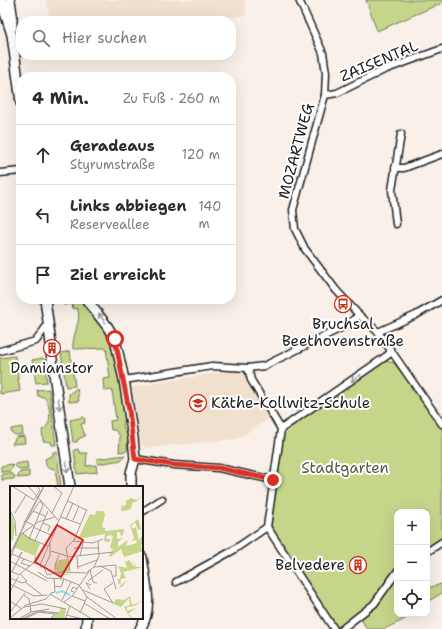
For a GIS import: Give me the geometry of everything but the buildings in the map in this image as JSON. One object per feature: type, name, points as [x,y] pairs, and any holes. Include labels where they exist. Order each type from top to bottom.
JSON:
[{"type":"main road","points":[[1,0],[12,35]]},
{"type":"main road","points":[[10,0],[12,35],[17,72]]},
{"type":"main road","points":[[45,304],[70,486]]},
{"type":"main road","points":[[90,304],[115,339],[124,380],[135,459],[131,474],[131,486]]},
{"type":"main road","points":[[140,629],[146,620],[148,608],[143,566]]},
{"type":"street","name":"MOZARTWEG","points":[[299,0],[323,53],[326,73],[325,95],[293,210],[295,229],[318,267],[336,290],[359,315],[378,332],[442,424]]},
{"type":"street","name":"ZAISENTAL","points":[[325,95],[337,92],[384,70],[442,50]]},
{"type":"street","points":[[396,224],[392,190],[401,134]]},
{"type":"street","points":[[395,168],[404,168],[442,154]]},
{"type":"street","points":[[0,174],[16,172]]},
{"type":"street","points":[[378,332],[416,315],[442,300]]},
{"type":"street","points":[[124,380],[212,366],[248,368],[264,366],[347,324],[359,315]]},
{"type":"street","points":[[0,351],[32,343],[40,338],[48,324]]},
{"type":"street","points":[[281,429],[388,355],[391,351]]},
{"type":"street","points":[[248,368],[251,380],[281,429],[267,527],[334,629]]},
{"type":"street","points":[[135,459],[174,465],[219,468],[273,480]]},
{"type":"street","points":[[143,511],[162,499]]},
{"type":"street","points":[[176,582],[232,551],[267,527]]},
{"type":"street","points":[[430,550],[442,542]]},
{"type":"street","points":[[342,629],[374,604],[394,576]]},
{"type":"shaded area","points":[[46,0],[245,0],[246,16],[236,17],[49,16]]},
{"type":"shaded area","name":"Käthe-Kollwitz-Schule","points":[[228,371],[244,371],[270,418],[237,439],[146,448],[141,444],[132,387]]},
{"type":"green space","points":[[366,0],[442,0],[442,3],[377,31]]},
{"type":"green space","points":[[72,304],[88,304],[88,309],[107,334],[112,345],[119,381],[124,380],[125,417],[123,427],[128,436],[127,451],[119,452],[120,436],[115,430],[111,430],[110,421],[116,420],[112,390],[104,391],[103,379],[110,378],[106,348],[73,349],[79,317],[77,308],[73,309]]},
{"type":"green space","points":[[70,351],[75,386],[66,387],[61,353]]},
{"type":"green space","points":[[15,356],[20,391],[0,394],[0,358]]},
{"type":"green space","points":[[43,358],[47,382],[36,383],[32,360]]},
{"type":"green space","name":"Stadtgarten","points":[[385,361],[394,363],[442,427],[442,540],[430,547],[430,509],[394,509],[394,574],[392,576],[394,578],[394,617],[410,617],[384,629],[367,629],[359,616],[344,628],[337,629],[269,527],[279,429]]},
{"type":"green space","points":[[77,388],[79,401],[69,402],[69,394]]},
{"type":"green space","points":[[49,389],[56,445],[52,445],[51,442],[43,441],[42,430],[46,428],[50,415],[46,400],[44,397],[38,396],[37,390]]},
{"type":"green space","points":[[84,417],[85,423],[81,424],[85,436],[78,439],[77,442],[73,442],[70,420]]},
{"type":"green space","points":[[22,427],[23,434],[15,435],[11,432],[11,429]]},
{"type":"green space","points":[[24,436],[25,443],[12,444],[16,437]]},
{"type":"green space","points":[[78,449],[80,453],[87,453],[86,466],[96,465],[97,472],[77,474],[74,450]]},
{"type":"green space","points":[[53,452],[57,452],[61,486],[58,486],[55,469],[47,467],[45,459],[53,455]]},
{"type":"green space","points":[[125,455],[121,460],[98,464],[97,459]]},
{"type":"green space","points":[[27,462],[28,469],[20,470],[15,466],[15,464]]},
{"type":"green space","points":[[12,464],[13,467],[10,471],[1,472],[1,466]]},
{"type":"green space","points":[[29,471],[29,477],[17,478],[20,472]]},
{"type":"green space","points":[[10,473],[15,476],[14,479],[2,480],[2,474]]},
{"type":"green space","points":[[442,584],[442,593],[430,600],[430,587]]},
{"type":"place","name":"Bruchsal Beethovenstraße","points":[[343,304]]},
{"type":"place","name":"Damianstor","points":[[52,348]]},
{"type":"place","name":"Käthe-Kollwitz-Schule","points":[[198,403]]},
{"type":"place","name":"Belvedere","points":[[358,565]]},
{"type":"route","points":[[115,339],[124,380],[135,450],[135,459],[174,465],[219,468],[273,480]]}]
